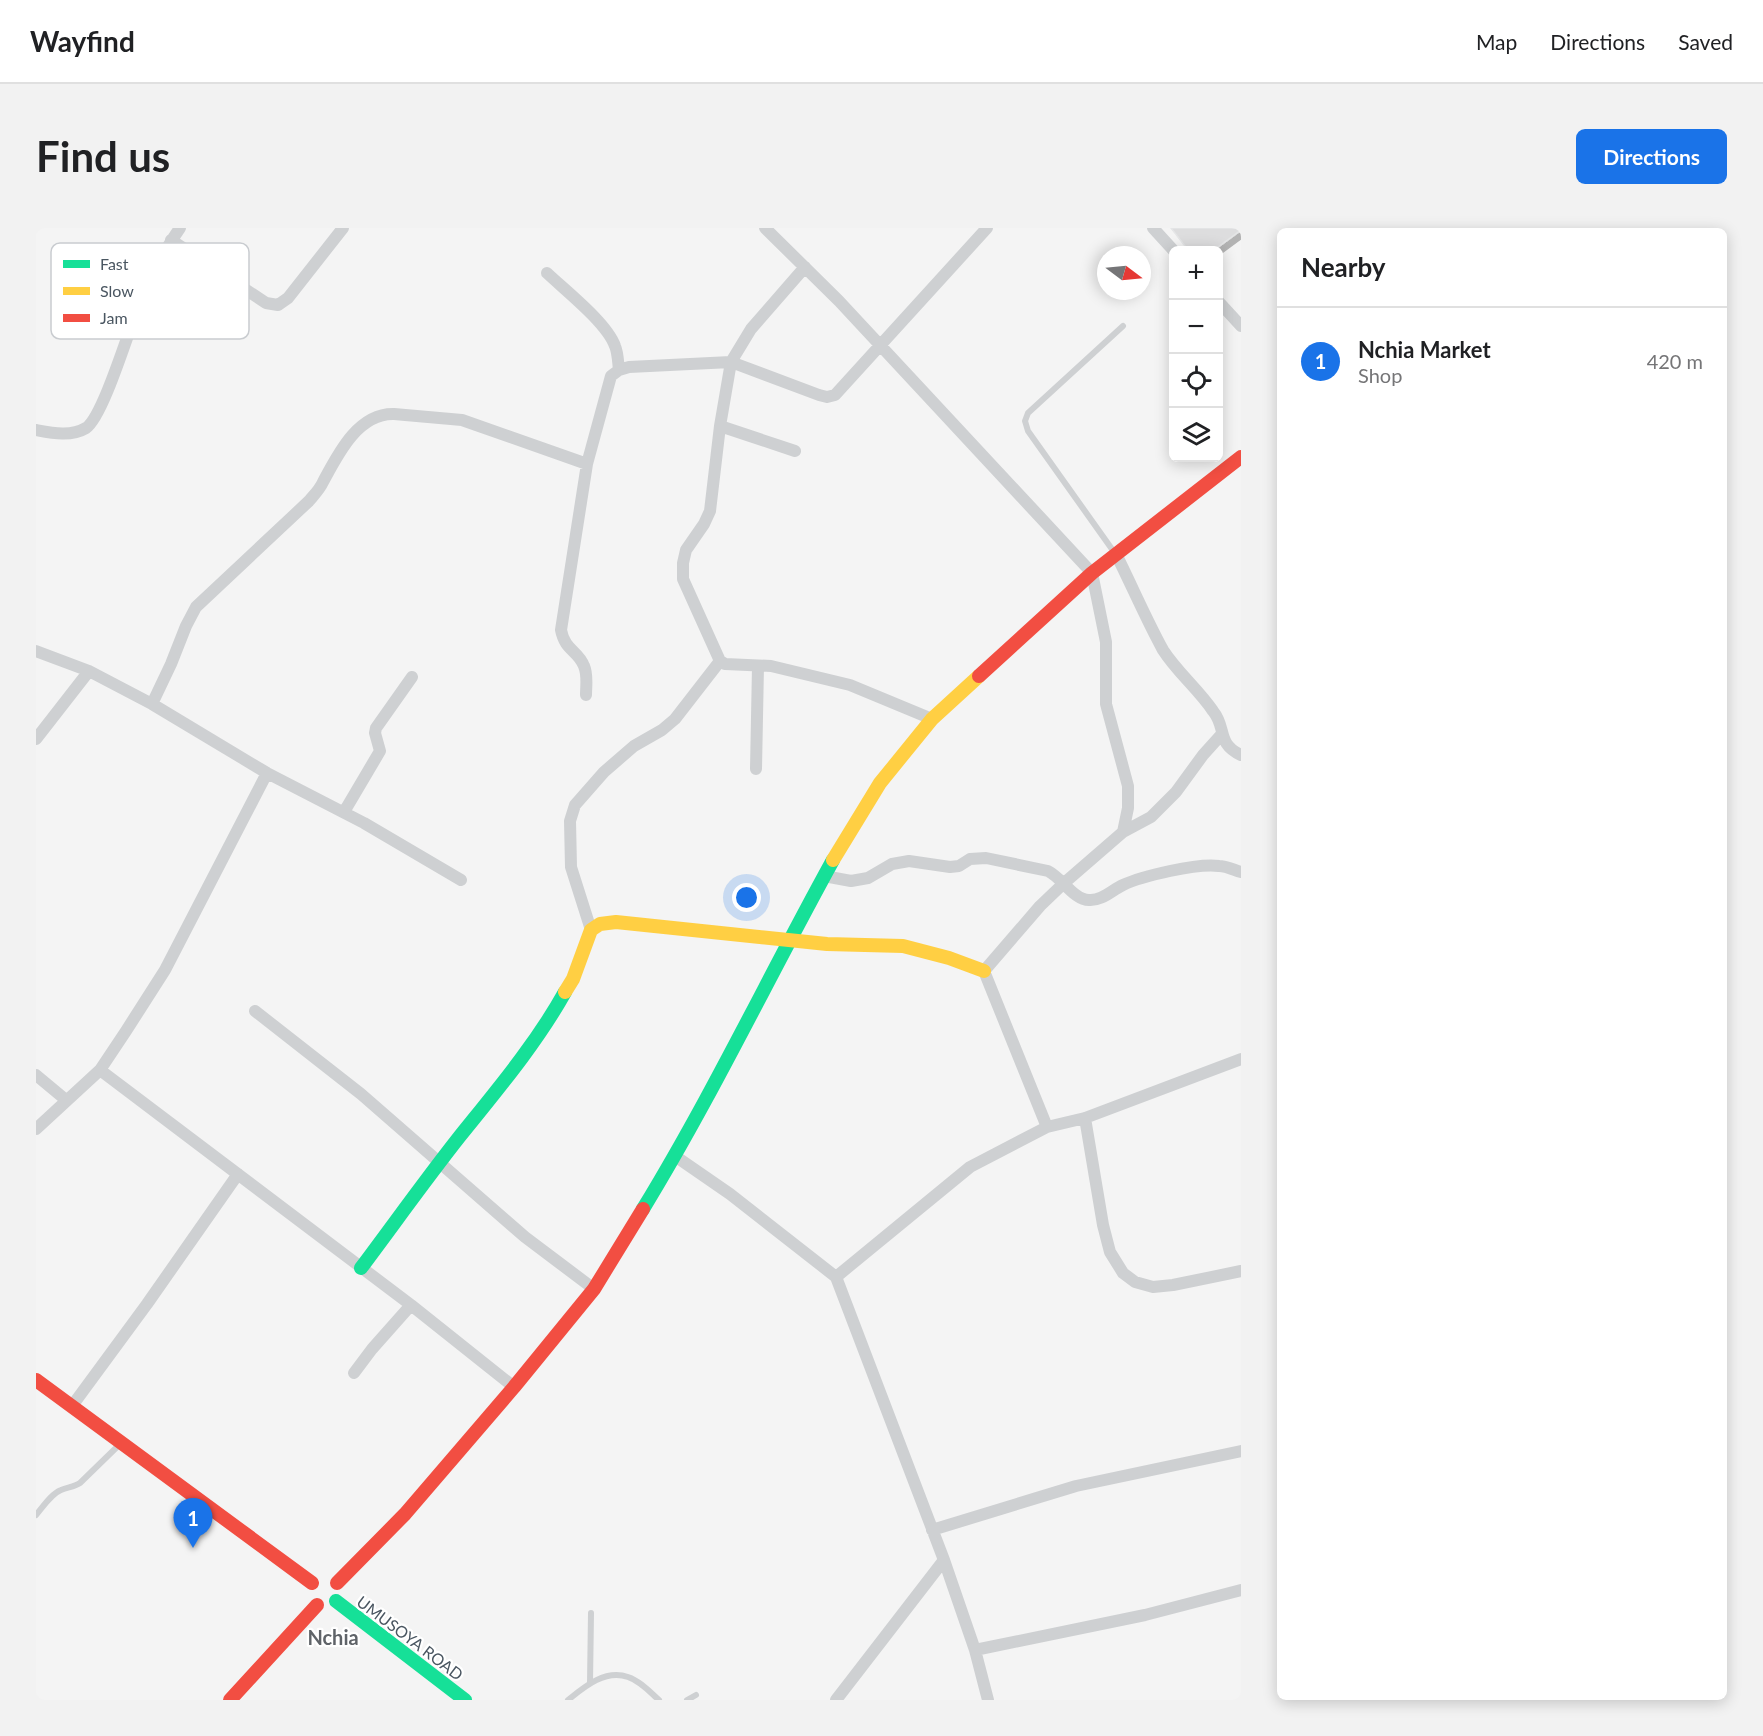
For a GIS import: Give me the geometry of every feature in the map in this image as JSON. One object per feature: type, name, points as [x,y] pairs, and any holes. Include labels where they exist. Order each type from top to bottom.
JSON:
[{"type":"street","points":[[169,243],[180,228]]},
{"type":"street","points":[[249,292],[266,303],[278,305],[288,298],[343,228]]},
{"type":"street","points":[[765,228],[880,345],[1092,573],[1106,642],[1106,704],[1128,786],[1128,808],[1123,832]]},
{"type":"street","points":[[586,695],[587,678],[584,664],[563,642],[561,630],[586,464],[611,376],[619,370],[629,368],[731,362],[827,397],[836,395],[987,228]]},
{"type":"street","points":[[1153,228],[1169,246]]},
{"type":"street","points":[[171,240],[176,243]]},
{"type":"street","points":[[805,267],[751,329],[731,362],[720,426],[710,511],[686,550],[683,579],[720,661],[733,665],[771,666],[850,685],[932,719]]},
{"type":"street","points":[[547,273],[609,335],[616,347],[619,370]]},
{"type":"street","points":[[1223,306],[1241,326]]},
{"type":"street","points":[[36,430],[62,434],[84,429],[92,423],[126,339]]},
{"type":"street","points":[[152,704],[196,607],[309,501],[322,484],[344,445],[356,431],[375,417],[394,414],[462,420],[586,464]]},
{"type":"street","points":[[720,426],[795,451]]},
{"type":"street","points":[[36,1380],[122,1443],[324,1580],[340,1593],[336,1602],[327,1607],[317,1605],[310,1598],[309,1587],[324,1580],[405,1514],[514,1387],[594,1288],[675,1156],[824,876],[880,783],[932,719],[1092,573],[1241,457]]},
{"type":"street","points":[[1116,554],[1164,651],[1214,711],[1220,723],[1221,735],[1229,748],[1241,756]]},
{"type":"street","points":[[36,651],[89,670],[152,704],[267,773],[344,813],[461,880]]},
{"type":"street","points":[[591,930],[571,867],[570,821],[575,805],[604,772],[634,746],[662,730],[675,718],[720,661]]},
{"type":"street","points":[[756,769],[758,666]]},
{"type":"street","points":[[36,739],[89,670]]},
{"type":"street","points":[[344,813],[380,751],[375,733],[376,728],[412,677]]},
{"type":"street","points":[[984,971],[1040,906],[1063,884],[1123,832],[1151,817],[1176,792],[1221,735]]},
{"type":"street","points":[[36,1129],[100,1070],[165,970],[267,773]]},
{"type":"street","points":[[824,876],[851,881],[868,878],[892,864],[909,861],[950,867],[959,866],[970,859],[986,858],[1048,871],[1056,875],[1079,897],[1088,900],[1099,899],[1122,885],[1144,877],[1217,865],[1239,870]]},
{"type":"street","points":[[361,1268],[440,1161],[527,1052],[554,1013],[573,979],[591,930],[600,924],[616,922],[827,944],[903,946],[949,958],[984,971],[1047,1127]]},
{"type":"street","points":[[255,1011],[440,1161],[525,1237],[594,1288]]},
{"type":"street","points":[[836,1277],[970,1167],[1047,1127],[1085,1118],[1241,1059]]},
{"type":"street","points":[[100,1070],[411,1305],[514,1387]]},
{"type":"street","points":[[36,1075],[66,1100]]},
{"type":"street","points":[[1085,1118],[1103,1225],[1110,1252],[1123,1272],[1135,1282],[1153,1287],[1241,1271]]},
{"type":"street","points":[[675,1156],[730,1194],[836,1277],[944,1560],[975,1650],[988,1700]]},
{"type":"street","points":[[72,1406],[147,1304],[238,1173]]},
{"type":"street","points":[[354,1373],[411,1305]]},
{"type":"street","points":[[932,1530],[1076,1486],[1241,1451]]},
{"type":"street","points":[[836,1700],[944,1560]]},
{"type":"street","points":[[975,1650],[1145,1615],[1241,1590]]},
{"type":"street","name":"UMUSOYA ROAD","points":[[336,1602],[465,1700]]},
{"type":"street","points":[[230,1700],[317,1605]]},
{"type":"lane","points":[[1116,554],[1028,431],[1025,421],[1028,413],[1123,326]]},
{"type":"lane","points":[[36,1515],[56,1493],[75,1487],[122,1443]]},
{"type":"lane","points":[[590,1683],[591,1613]]},
{"type":"lane","points":[[568,1700],[590,1683],[618,1676],[628,1677],[642,1684],[659,1700]]},
{"type":"lane","points":[[687,1700],[696,1695]]},
{"type":"building","points":[[1171,228],[1241,228],[1219,246],[1185,246]]},
{"type":"traffic: fast","points":[[643,1209],[717,1080],[833,860]]},
{"type":"traffic: fast","points":[[361,1268],[529,1048],[565,992]]},
{"type":"traffic: fast","points":[[336,1601],[465,1700]]},
{"type":"traffic: slow","points":[[833,860],[880,783],[932,719],[979,676]]},
{"type":"traffic: slow","points":[[565,992],[573,979],[591,930],[600,924],[616,922],[827,944],[903,946],[949,958],[984,971]]},
{"type":"traffic: jam","points":[[979,676],[1092,573],[1241,457]]},
{"type":"traffic: jam","points":[[337,1583],[405,1514],[514,1387],[594,1289],[643,1209]]},
{"type":"traffic: jam","points":[[36,1380],[312,1583]]},
{"type":"traffic: jam","points":[[230,1700],[317,1605]]},
{"type":"place","name":"Nchia Market","points":[[193,1548]]},
{"type":"district","name":"Nchia","points":[[333,1638]]}]
